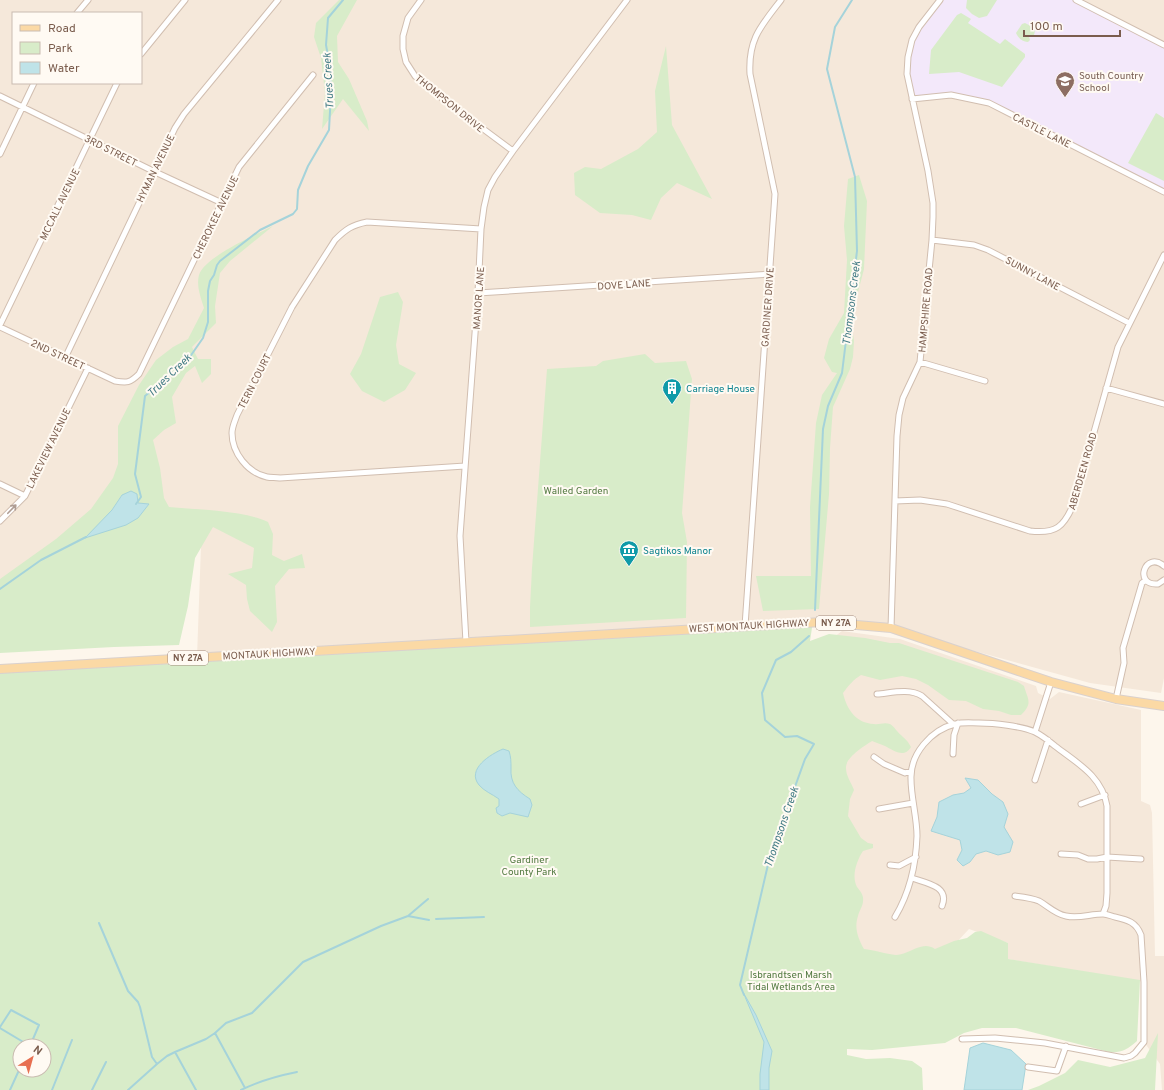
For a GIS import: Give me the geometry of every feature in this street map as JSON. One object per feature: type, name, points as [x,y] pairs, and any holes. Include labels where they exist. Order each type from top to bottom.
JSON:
[{"type":"main road","name":"WEST MONTAUK HIGHWAY","points":[[466,642],[822,622],[891,628],[1051,682],[1116,699],[1164,706]]},
{"type":"main road","name":"MONTAUK HIGHWAY","points":[[0,669],[466,642]]},
{"type":"street","points":[[78,12],[88,0]]},
{"type":"street","points":[[142,53],[185,0]]},
{"type":"street","name":"HYMAN AVENUE","points":[[65,358],[153,171],[175,128],[184,114],[278,0]]},
{"type":"street","name":"THOMPSON DRIVE","points":[[421,0],[408,18],[403,36],[402,49],[406,62],[415,76],[439,96],[513,151]]},
{"type":"street","name":"MANOR LANE","points":[[466,642],[460,536],[478,292],[481,229],[488,190],[513,151],[627,0]]},
{"type":"street","name":"GARDINER DRIVE","points":[[745,626],[775,194],[750,74],[749,59],[753,39],[764,21],[780,0]]},
{"type":"street","name":"HAMPSHIRE ROAD","points":[[891,628],[897,436],[899,415],[904,398],[920,362],[932,240],[933,203],[928,171],[907,74],[908,57],[912,40],[919,27],[940,0]]},
{"type":"street","points":[[1076,0],[1164,45]]},
{"type":"street","name":"CHEROKEE AVENUE","points":[[115,381],[125,383],[132,381],[139,374],[239,167],[313,75]]},
{"type":"street","points":[[0,154],[34,84]]},
{"type":"street","name":"MCCALL AVENUE","points":[[0,326],[117,84]]},
{"type":"street","name":"CASTLE LANE","points":[[912,100],[951,95],[989,103],[1164,192]]},
{"type":"street","name":"3RD STREET","points":[[0,96],[222,203]]},
{"type":"street","name":"TERN COURT","points":[[465,466],[267,477],[246,466],[239,457],[233,445],[232,432],[237,415],[292,307],[335,240],[343,231],[354,225],[367,222],[481,229]]},
{"type":"street","name":"SUNNY LANE","points":[[932,240],[974,245],[988,250],[1129,323]]},
{"type":"street","name":"ABERDEEN ROAD","points":[[895,501],[920,500],[947,504],[1030,531],[1044,532],[1054,530],[1064,523],[1070,514],[1074,503],[1118,346],[1164,255]]},
{"type":"street","name":"DOVE LANE","points":[[478,292],[770,274]]},
{"type":"street","name":"2ND STREET","points":[[0,326],[115,381]]},
{"type":"street","points":[[920,362],[985,381]]},
{"type":"street","name":"LAKEVIEW AVENUE","points":[[0,521],[25,496],[88,368]]},
{"type":"street","points":[[1106,388],[1164,404]]},
{"type":"street","points":[[0,484],[25,496]]},
{"type":"street","points":[[1164,566],[1156,562],[1148,564],[1144,572],[1146,580],[1154,584],[1158,584],[1164,580]]},
{"type":"street","points":[[1116,699],[1124,663],[1122,648],[1142,583],[1146,580]]},
{"type":"street","points":[[1035,732],[1051,682]]},
{"type":"street","points":[[877,694],[910,691],[916,692],[956,724]]},
{"type":"street","points":[[895,917],[903,903],[912,878],[916,857],[917,834],[911,771],[914,762],[923,745],[938,731],[956,724],[990,723],[1035,732],[1048,740],[1091,774],[1101,786],[1105,795],[1107,806],[1106,906],[1103,914]]},
{"type":"street","points":[[954,754],[954,735],[956,724]]},
{"type":"street","points":[[1034,780],[1048,740]]},
{"type":"street","points":[[874,757],[884,764],[905,773],[911,771]]},
{"type":"street","points":[[1081,804],[1105,795]]},
{"type":"street","points":[[880,809],[913,802]]},
{"type":"street","points":[[1061,854],[1078,855],[1088,859],[1107,857],[1141,859]]},
{"type":"street","points":[[890,865],[899,866],[916,857]]},
{"type":"street","points":[[912,878],[935,886],[941,890],[944,896],[942,906]]},
{"type":"street","points":[[962,1039],[1006,1039],[1045,1043],[1066,1046],[1112,1057],[1124,1058],[1135,1053],[1144,1042],[1144,982],[1141,935],[1139,928],[1134,923],[1125,919],[1103,914],[1076,918],[1064,916],[1053,911],[1039,901],[1026,897],[1015,896]]},
{"type":"street","points":[[1028,1067],[1057,1071],[1066,1046]]},
{"type":"shaded area","points":[[0,0],[1164,0],[1164,678],[1161,693],[1090,683],[891,628],[745,626],[197,657],[201,546],[60,578],[0,589]]},
{"type":"shaded area","name":"South Country School","points":[[940,0],[1076,0],[1164,45],[1164,192],[989,103],[951,95],[912,99],[907,74],[912,40]]},
{"type":"shaded area","points":[[842,631],[900,639],[1036,686],[1038,693],[1050,699],[1059,692],[1141,710],[1141,801],[1150,805],[1152,813],[1155,956],[1164,956],[1164,1090],[1162,1090],[1160,1064],[1144,1042],[1144,982],[1007,959],[1008,943],[969,929],[955,944],[930,955],[855,955],[834,637]]},
{"type":"green space","points":[[339,0],[357,0],[337,36],[338,62],[349,79],[367,121],[369,131],[343,99],[322,129],[325,93],[321,58],[314,37],[316,23]]},
{"type":"green space","points":[[967,0],[997,0],[987,16],[979,18],[966,8]]},
{"type":"green space","points":[[961,13],[971,19],[968,23],[1000,44],[1005,39],[1025,54],[1025,57],[1002,87],[959,72],[929,74],[931,50],[957,15]]},
{"type":"green space","points":[[1025,23],[1035,31],[1034,35],[1030,35],[1030,40],[1028,42],[1018,37],[1016,33],[1022,24]]},
{"type":"green space","points":[[666,46],[672,125],[712,199],[677,183],[661,198],[651,220],[632,215],[600,213],[575,195],[574,173],[585,167],[601,169],[638,149],[657,132],[655,91]]},
{"type":"green space","points":[[1156,113],[1164,118],[1164,181],[1128,163]]},
{"type":"green space","points":[[859,175],[867,201],[864,269],[851,319],[854,341],[853,357],[850,369],[833,407],[829,494],[819,609],[763,611],[756,576],[811,576],[810,507],[816,423],[822,395],[837,373],[832,372],[824,358],[829,339],[844,313],[847,260],[844,226],[848,179]]},
{"type":"green space","points":[[273,226],[230,261],[220,273],[215,306],[216,323],[192,347],[198,359],[211,359],[211,374],[202,383],[195,366],[186,373],[172,397],[176,423],[164,430],[153,440],[160,468],[164,498],[169,507],[220,511],[258,518],[268,522],[273,534],[272,555],[284,561],[302,554],[305,568],[289,569],[275,586],[277,622],[272,632],[250,611],[246,585],[228,574],[252,568],[254,548],[213,527],[195,558],[188,606],[179,645],[0,653],[0,579],[56,539],[91,509],[113,478],[118,464],[118,426],[139,385],[156,360],[173,347],[188,339],[204,308],[198,283],[199,275],[203,268],[220,254]],"holes":[[[137,494],[138,503],[148,504],[86,538],[112,510],[122,495]]]},
{"type":"green space","points":[[398,292],[403,302],[396,345],[399,364],[416,373],[405,390],[384,402],[362,391],[350,374],[361,354],[380,297]]},
{"type":"green space","name":"Sagtikos Manor","points":[[645,354],[655,363],[686,361],[692,379],[682,513],[687,542],[686,618],[530,627],[532,568],[547,369],[596,366],[603,361]]},
{"type":"green space","name":"Gardiner County Park","points":[[813,621],[810,641],[829,634],[899,643],[1018,682],[1024,686],[1028,698],[1028,704],[1025,711],[1021,715],[1011,715],[999,711],[983,709],[966,701],[949,700],[928,685],[916,679],[902,676],[880,680],[861,675],[851,683],[843,693],[847,705],[857,718],[868,723],[890,724],[909,743],[911,747],[908,751],[902,753],[872,741],[852,756],[846,768],[854,790],[850,799],[848,816],[861,838],[868,843],[873,844],[873,848],[863,851],[857,863],[855,873],[855,883],[863,897],[856,925],[858,937],[864,949],[896,955],[925,946],[935,949],[954,941],[967,938],[975,932],[981,931],[1008,943],[1008,959],[1140,980],[1137,1041],[1130,1047],[1117,1052],[1109,1052],[1016,1028],[982,1028],[964,1033],[945,1043],[872,1050],[847,1049],[847,1055],[866,1059],[890,1058],[912,1061],[922,1068],[923,1090],[0,1090],[0,669]]},
{"type":"green space","points":[[1158,1033],[1155,1090],[1028,1090],[1065,1073],[1078,1060],[1110,1067],[1145,1058]]},
{"type":"water","points":[[131,491],[137,494],[138,503],[149,504],[138,518],[126,525],[85,538],[112,510],[122,495]]},
{"type":"water","points":[[503,749],[509,751],[511,773],[515,786],[521,793],[530,799],[532,805],[528,817],[510,813],[502,816],[497,813],[496,808],[499,806],[499,799],[481,787],[476,779],[476,773],[482,763],[492,754]]},
{"type":"water","points":[[965,778],[978,780],[992,794],[1003,802],[1008,814],[1004,827],[1013,842],[1010,852],[998,855],[986,851],[976,854],[970,862],[963,866],[957,860],[962,850],[960,840],[931,831],[937,817],[939,802],[953,795],[964,793],[971,788]]},
{"type":"water","points":[[743,992],[756,1015],[772,1051],[769,1068],[769,1090],[760,1090],[760,1074],[764,1042]]},
{"type":"water","points":[[983,1043],[1011,1050],[1026,1064],[1022,1090],[964,1090],[970,1048]]},
{"type":"waterway","name":"Trues Creek","points":[[136,504],[141,497],[135,474],[145,396],[187,361],[203,338],[208,322],[208,291],[210,281],[220,261],[260,230],[293,214],[297,209],[298,190],[308,166],[329,130],[331,92],[330,67],[326,45],[328,18],[343,0]]},
{"type":"waterway","name":"Thompsons Creek","points":[[815,610],[823,429],[828,406],[842,373],[857,251],[855,177],[827,69],[835,27],[852,0]]},
{"type":"waterway","name":"Trues Creek","points":[[0,589],[41,560],[86,537]]},
{"type":"waterway","name":"Thompsons Creek","points":[[744,995],[740,985],[770,856],[805,759],[814,744],[797,736],[785,737],[765,720],[762,693],[776,660],[791,652],[809,636]]},
{"type":"waterway","points":[[408,916],[428,899]]},
{"type":"waterway","points":[[128,1090],[167,1056],[206,1039],[226,1023],[252,1013],[303,962],[381,926],[408,916],[429,920]]},
{"type":"waterway","points":[[436,919],[484,917]]},
{"type":"waterway","points":[[99,923],[128,991],[138,1002],[152,1057],[157,1064]]},
{"type":"waterway","points":[[0,1027],[11,1010],[39,1025],[30,1046],[0,1028]]},
{"type":"waterway","points":[[215,1033],[245,1088]]},
{"type":"waterway","points":[[52,1090],[72,1040]]},
{"type":"waterway","points":[[175,1052],[196,1090]]},
{"type":"waterway","points":[[92,1090],[106,1062]]},
{"type":"waterway","points":[[241,1090],[268,1079],[297,1072]]},
{"type":"waterway","points":[[10,1090],[15,1078]]},
{"type":"place","name":"South Country School","points":[[1065,98]]},
{"type":"place","name":"Carriage House","points":[[672,405]]},
{"type":"place","name":"Sagtikos Manor","points":[[629,567]]},
{"type":"park label","name":"Walled Garden","points":[[576,490]]},
{"type":"park label","name":"Isbrandtsen Marsh Tidal Wetlands Area","points":[[791,980]]}]
